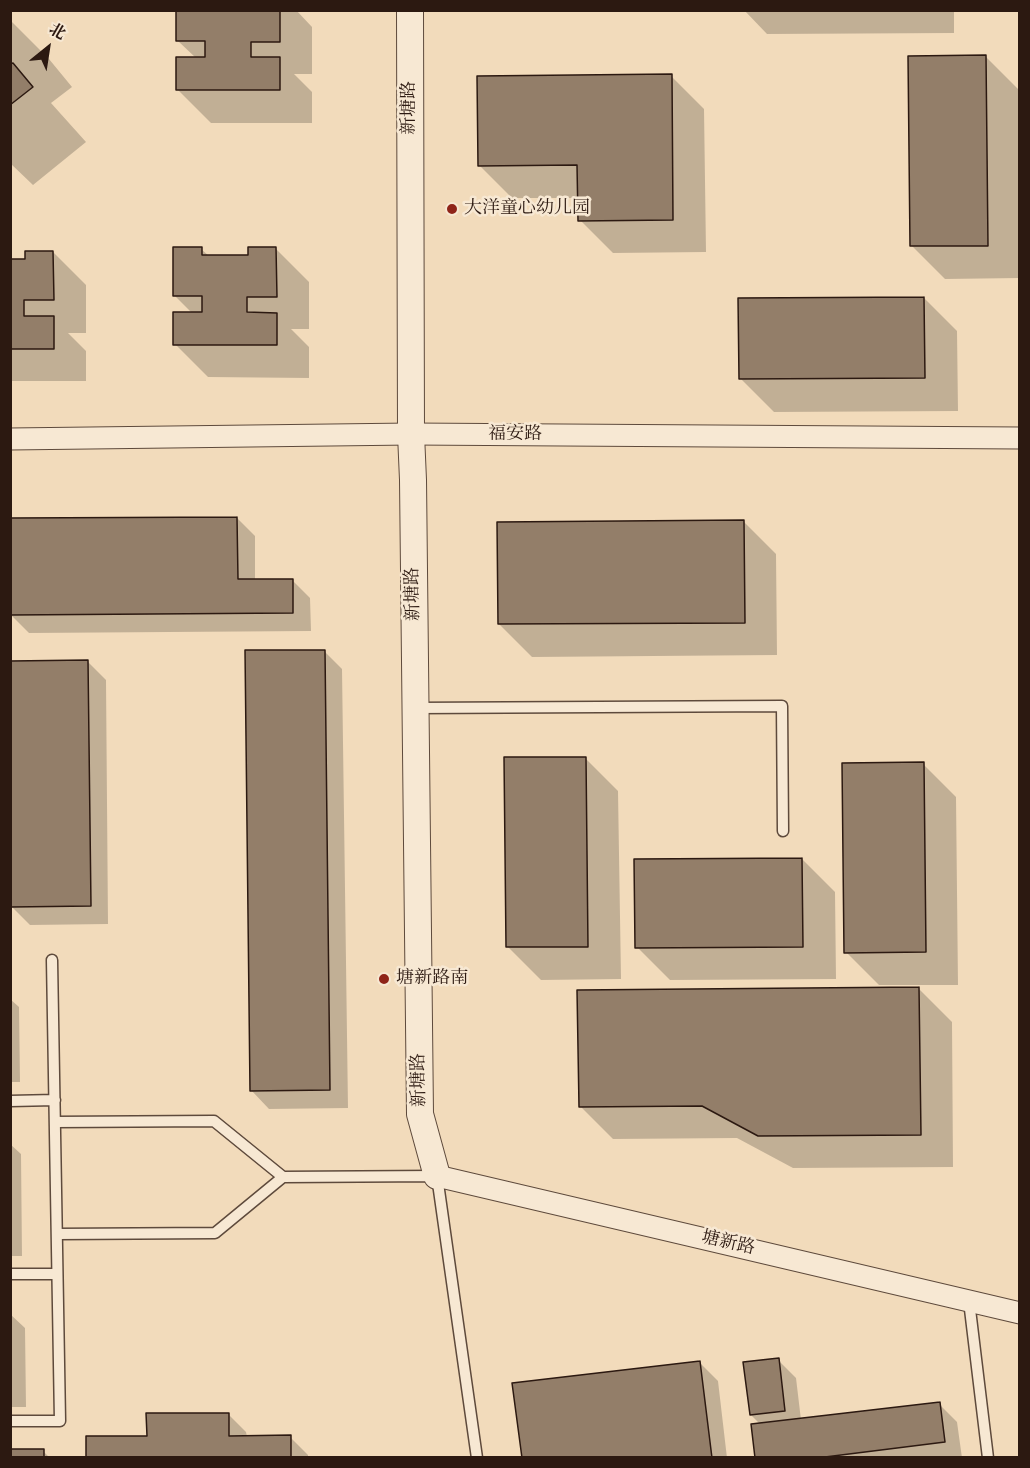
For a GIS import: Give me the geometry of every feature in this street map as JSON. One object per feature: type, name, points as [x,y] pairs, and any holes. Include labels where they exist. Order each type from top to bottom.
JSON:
[{"type":"street","name":"新塘路","points":[[410,10],[411,434],[420,1114],[437,1176]]},
{"type":"street","name":"福安路","points":[[10,439],[411,434],[1020,438]]},
{"type":"street","name":"塘新路","points":[[437,1176],[1020,1313]]},
{"type":"lane","points":[[416,708],[782,706],[783,831]]},
{"type":"lane","points":[[10,1421],[60,1420],[52,960]]},
{"type":"lane","points":[[10,1101],[55,1100]]},
{"type":"lane","points":[[55,1122],[214,1121],[283,1177]]},
{"type":"lane","points":[[57,1234],[215,1233],[283,1177],[437,1176],[477,1458]]},
{"type":"lane","points":[[10,1274],[57,1274]]},
{"type":"lane","points":[[969,1300],[988,1458]]},
{"type":"building","points":[[176,10],[280,10],[280,42],[251,42],[251,57],[280,57],[280,90],[176,90],[176,57],[205,57],[205,41],[176,41]]},
{"type":"building","points":[[986,55],[988,246],[910,246],[908,56]]},
{"type":"building","points":[[13,63],[33,87],[10,105],[10,64]]},
{"type":"building","points":[[672,74],[673,220],[578,221],[577,165],[478,166],[477,76]]},
{"type":"building","points":[[173,247],[202,247],[202,255],[248,255],[248,247],[276,247],[277,297],[247,297],[247,312],[277,313],[277,345],[173,345],[173,312],[202,312],[202,296],[173,296]]},
{"type":"building","points":[[25,251],[53,251],[54,300],[24,300],[24,316],[54,316],[54,349],[10,349],[10,259],[25,259]]},
{"type":"building","points":[[924,297],[925,378],[739,379],[738,298]]},
{"type":"building","points":[[237,517],[238,579],[293,579],[293,613],[10,615],[10,518]]},
{"type":"building","points":[[744,520],[745,623],[498,624],[497,522]]},
{"type":"building","points":[[245,650],[325,650],[330,1090],[250,1091]]},
{"type":"building","points":[[88,660],[91,906],[11,907],[10,661]]},
{"type":"building","points":[[504,757],[586,757],[588,947],[506,947]]},
{"type":"building","points":[[924,762],[926,952],[844,953],[842,763]]},
{"type":"building","points":[[802,858],[803,947],[635,948],[634,859]]},
{"type":"building","points":[[919,987],[921,1135],[758,1136],[702,1106],[579,1107],[577,990]]},
{"type":"building","points":[[779,1358],[785,1411],[750,1415],[743,1362]]},
{"type":"building","points":[[700,1361],[712,1458],[522,1458],[512,1383]]},
{"type":"building","points":[[940,1402],[945,1442],[817,1458],[755,1458],[751,1424]]},
{"type":"building","points":[[146,1413],[229,1413],[229,1436],[291,1435],[291,1458],[86,1458],[86,1436],[147,1436]]},
{"type":"building","points":[[10,1449],[44,1449],[44,1458],[10,1458]]},
{"type":"place","name":"大洋童心幼儿园","points":[[452,209]]},
{"type":"place","name":"塘新路南","points":[[384,979]]}]
